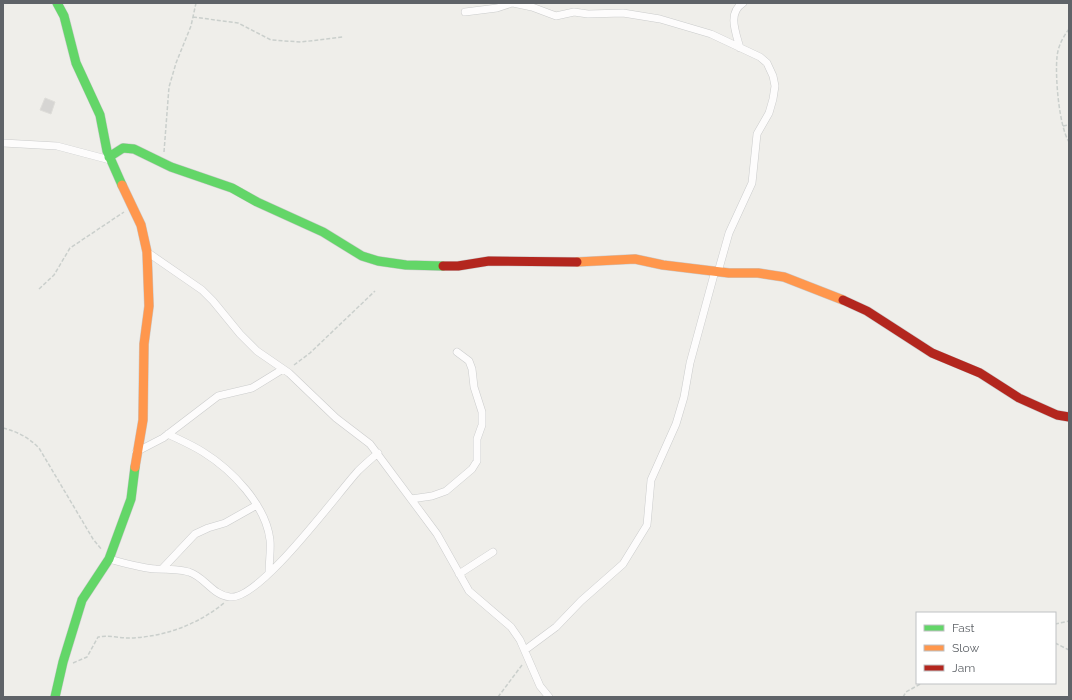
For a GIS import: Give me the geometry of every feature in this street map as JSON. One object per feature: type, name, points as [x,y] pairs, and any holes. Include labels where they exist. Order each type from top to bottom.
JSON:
[{"type":"street","points":[[55,697],[62,665],[82,600],[108,559],[131,499],[136,452],[142,420],[144,344],[149,306],[147,252],[141,225],[136,210],[110,158],[100,115],[76,63],[69,41],[64,16],[57,3]]},
{"type":"street","points":[[465,12],[497,8],[512,3],[532,7],[556,16],[574,12],[588,14],[623,13],[660,19],[711,34],[760,57],[767,63],[773,76],[775,86],[769,113],[757,134],[752,183],[729,233],[691,357],[684,397],[676,424],[651,480],[647,525],[623,564],[581,601],[556,627],[526,654]]},
{"type":"street","points":[[740,48],[733,20],[735,13],[743,3]]},
{"type":"street","points":[[3,143],[57,146],[110,158]]},
{"type":"street","points":[[110,158],[118,150],[127,148],[134,149],[163,164],[232,188],[257,202],[302,221],[362,256],[378,262],[406,265],[458,266],[489,261],[563,263],[635,259],[663,265],[716,272],[758,272],[784,277],[818,289],[867,311],[932,353],[980,373],[1019,398],[1057,415],[1069,417]]},
{"type":"street","points":[[147,252],[202,290],[240,334],[257,351],[284,370],[336,418],[361,436],[378,454],[437,534],[459,574],[474,597],[511,626],[526,654],[540,686],[549,697]]},
{"type":"street","points":[[411,499],[432,496],[446,491],[472,469],[477,461],[477,439],[482,425],[482,412],[474,387],[472,369],[469,361],[456,352]]},
{"type":"street","points":[[136,452],[168,434],[218,396],[252,388],[284,370]]},
{"type":"street","points":[[168,434],[204,452],[246,489],[257,505],[266,523],[270,539],[269,573]]},
{"type":"street","points":[[108,559],[130,565],[181,570],[200,577],[213,590],[231,597],[249,589],[269,573],[298,543],[358,471],[378,454]]},
{"type":"street","points":[[162,569],[195,534],[225,523],[257,505]]},
{"type":"street","points":[[459,574],[493,552]]},
{"type":"path","points":[[163,164],[169,87],[176,63],[186,40],[196,3]]},
{"type":"path","points":[[193,17],[238,23],[271,40],[301,42],[343,38]]},
{"type":"path","points":[[1069,29],[1061,41],[1057,57],[1059,110],[1065,135],[1069,142]]},
{"type":"path","points":[[1063,126],[1069,125]]},
{"type":"path","points":[[39,289],[54,275],[67,252],[75,243],[120,214],[136,210]]},
{"type":"path","points":[[284,370],[310,353],[375,291]]},
{"type":"path","points":[[3,428],[16,432],[29,439],[39,448],[93,539],[108,559]]},
{"type":"path","points":[[62,665],[87,657],[98,637],[146,637],[173,631],[198,621],[213,612],[231,597]]},
{"type":"path","points":[[1056,624],[1069,621]]},
{"type":"path","points":[[1056,644],[1069,650]]},
{"type":"path","points":[[498,697],[526,654]]},
{"type":"path","points":[[903,697],[906,692],[920,684]]},
{"type":"building","points":[[45,98],[55,102],[51,114],[40,110]]},
{"type":"traffic: fast","points":[[57,3],[64,16],[76,63],[100,115],[107,151],[122,185]]},
{"type":"traffic: fast","points":[[109,157],[123,148],[134,149],[171,167],[232,188],[257,202],[323,232],[362,256],[378,261],[406,265],[443,266]]},
{"type":"traffic: fast","points":[[55,697],[63,662],[82,600],[109,559],[131,499],[135,467]]},
{"type":"traffic: slow","points":[[122,185],[141,225],[147,252],[149,306],[144,344],[143,420],[135,467]]},
{"type":"traffic: slow","points":[[577,262],[635,259],[663,265],[729,273],[758,273],[784,277],[843,300]]},
{"type":"traffic: jam","points":[[443,266],[458,266],[489,261],[577,262]]},
{"type":"traffic: jam","points":[[843,300],[867,311],[932,353],[980,373],[1019,398],[1057,415],[1069,417]]}]
